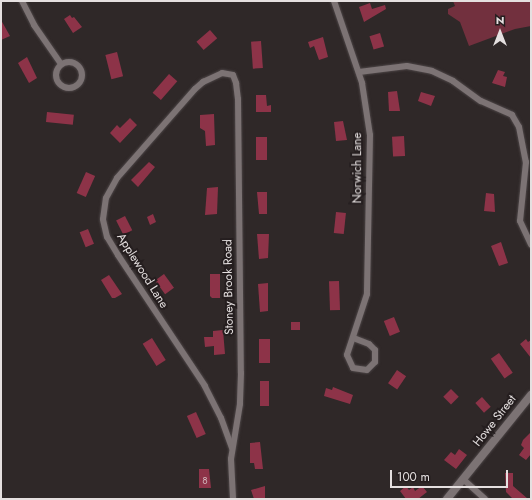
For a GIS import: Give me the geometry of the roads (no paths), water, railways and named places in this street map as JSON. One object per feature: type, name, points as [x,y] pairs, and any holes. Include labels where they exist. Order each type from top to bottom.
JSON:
[{"type":"street","points":[[22,1],[34,25],[61,64]]},
{"type":"street","name":"Norwich Lane","points":[[334,1],[359,72],[366,104],[371,160],[367,294],[347,355],[349,364],[356,369],[367,370],[375,362],[375,350],[369,344],[353,338]]},
{"type":"street","points":[[71,62],[79,67],[82,76],[77,85],[67,87],[59,82],[56,73],[61,64],[71,62]]},
{"type":"street","points":[[359,72],[395,66],[419,68],[442,75],[481,101],[512,115],[519,127],[525,155],[520,221],[531,245]]},
{"type":"street","name":"Applewood Lane","points":[[232,448],[221,418],[204,386],[107,238],[103,219],[106,198],[116,178],[195,89],[203,82],[222,73],[233,75]]},
{"type":"street","name":"Stoney Brook Road","points":[[233,75],[238,99],[242,373],[240,404],[232,448],[230,470],[233,499]]},
{"type":"street","name":"Howe Street","points":[[447,499],[464,480],[531,395]]},
{"type":"street","points":[[464,480],[485,499]]}]
